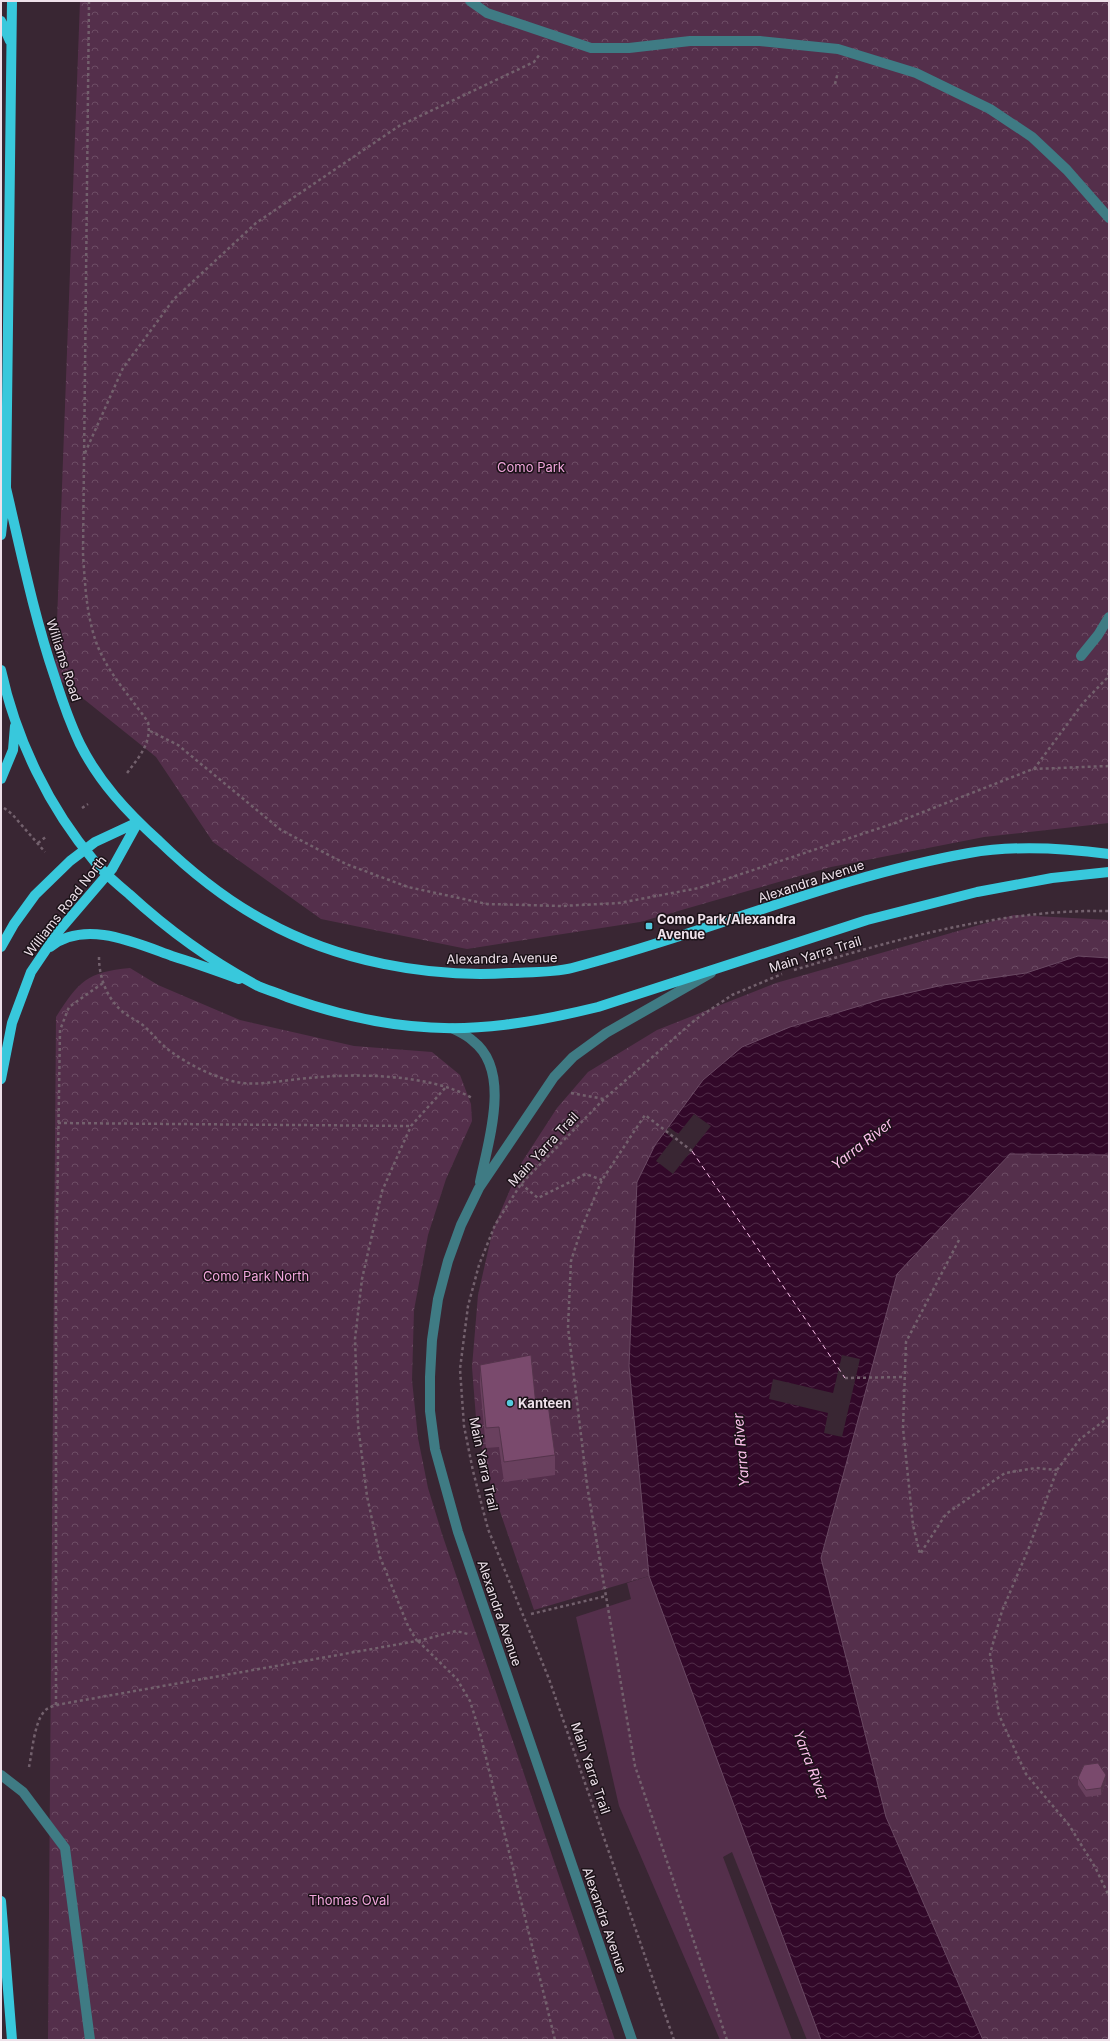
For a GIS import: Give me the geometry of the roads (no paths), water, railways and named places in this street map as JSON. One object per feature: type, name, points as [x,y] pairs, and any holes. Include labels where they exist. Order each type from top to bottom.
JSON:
[{"type":"main road","name":"Williams Road","points":[[1,535],[6,488],[12,1]]},
{"type":"main road","points":[[1,22],[11,44]]},
{"type":"main road","name":"Williams Road","points":[[6,488],[34,609],[69,717],[80,744],[99,776],[123,807],[138,822]]},
{"type":"main road","points":[[1,670],[15,718],[35,770],[47,792],[85,849]]},
{"type":"main road","points":[[1,779],[13,750],[15,738],[15,718]]},
{"type":"main road","name":"Williams Road North","points":[[1,947],[10,930],[35,895],[70,860],[85,849],[138,822]]},
{"type":"main road","name":"Williams Road North","points":[[1,1079],[14,1016],[24,986],[36,962],[63,926],[108,875],[138,822]]},
{"type":"main road","name":"Alexandra Avenue","points":[[138,822],[196,874],[220,893],[266,922],[325,947],[381,965],[448,973],[498,974],[566,970],[631,952],[857,879],[971,853],[1016,849],[1085,851],[1109,854]]},
{"type":"main road","name":"Alexandra Avenue","points":[[85,849],[108,875],[178,936],[259,986],[326,1011],[410,1026],[452,1028],[513,1025],[557,1017],[598,1007],[867,920],[948,900],[1052,878],[1109,872]]},
{"type":"main road","points":[[36,962],[51,946],[62,939],[83,935],[106,935],[129,941],[259,986]]},
{"type":"main road","points":[[1,1901],[12,2040]]},
{"type":"street","points":[[470,1],[487,12],[591,48],[629,48],[690,41],[760,41],[838,49],[916,73],[990,108],[1032,136],[1067,170],[1109,218]]},
{"type":"street","points":[[1081,656],[1098,635],[1109,617]]},
{"type":"street","name":"Alexandra Avenue","points":[[632,2040],[458,1532],[435,1450],[430,1411],[432,1340],[438,1299],[448,1261],[479,1188],[554,1077],[573,1057],[606,1033],[718,969]]},
{"type":"street","name":"Alexandra Avenue","points":[[452,1028],[474,1041],[481,1049],[488,1062],[494,1084],[494,1113],[479,1188]]},
{"type":"street","points":[[1,1775],[23,1792],[65,1848],[90,2040]]},
{"type":"water","name":"Yarra River","points":[[1078,956],[1109,958],[1109,1155],[1010,1154],[897,1274],[821,1558],[886,1817],[983,2040],[821,2040],[649,1576],[629,1366],[637,1182],[655,1145],[703,1080],[742,1047],[790,1027],[882,999],[943,985],[1026,973]]},
{"type":"place","name":"Como Park/Alexandra Avenue","points":[[649,926]]},
{"type":"place","name":"Kanteen","points":[[510,1403]]},
{"type":"park label","name":"Como Park","points":[[531,467]]},
{"type":"park label","name":"Como Park North","points":[[256,1276]]},
{"type":"park label","name":"Thomas Oval","points":[[349,1900]]}]
